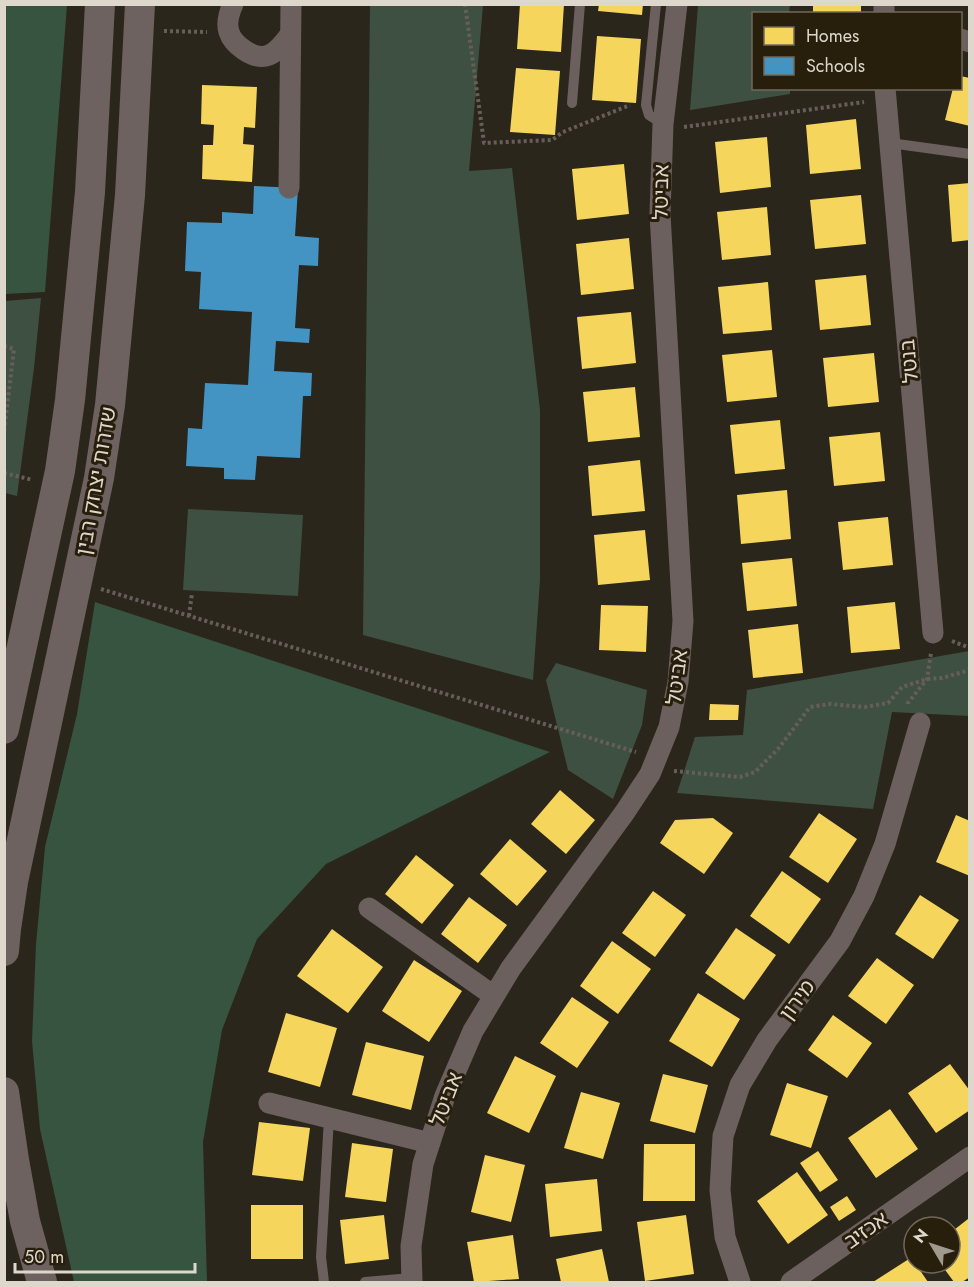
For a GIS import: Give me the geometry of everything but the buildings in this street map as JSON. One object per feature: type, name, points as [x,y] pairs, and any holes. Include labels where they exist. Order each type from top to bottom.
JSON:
[{"type":"main road","name":"שדרות יצחק רבין","points":[[4,729],[60,471],[70,400],[90,192],[100,4]]},
{"type":"main road","name":"שדרות יצחק רבין","points":[[4,951],[13,882],[99,478],[113,383],[130,195],[140,17]]},
{"type":"main road","points":[[4,1092],[25,1221],[42,1282]]},
{"type":"street","points":[[233,4],[228,16],[229,33],[240,48],[256,57],[268,56],[281,47],[290,35]]},
{"type":"street","points":[[289,188],[291,4]]},
{"type":"street","name":"אביטל","points":[[412,1280],[411,1246],[423,1164],[450,1085],[473,1031],[511,968],[625,812],[650,774],[669,727],[678,682],[683,621],[660,214],[658,123],[677,4]]},
{"type":"street","name":"בנטל","points":[[886,94],[933,633]]},
{"type":"street","name":"מירון","points":[[740,1282],[725,1237],[720,1190],[723,1136],[740,1085],[767,1040],[840,941],[864,896],[885,844],[920,723]]},
{"type":"street","points":[[369,908],[494,996]]},
{"type":"street","points":[[269,1103],[430,1143]]},
{"type":"street","name":"אכזיב","points":[[791,1282],[969,1157]]},
{"type":"lane","points":[[572,103],[580,4]]},
{"type":"lane","points":[[656,4],[646,105],[658,123]]},
{"type":"lane","points":[[890,143],[969,154]]},
{"type":"lane","points":[[324,1282],[321,1257],[329,1118]]},
{"type":"lane","points":[[365,1282],[412,1280]]},
{"type":"path","points":[[465,4],[484,143],[552,140],[563,132],[636,103],[658,123],[886,94]]},
{"type":"path","points":[[140,17],[229,33]]},
{"type":"path","points":[[4,346],[14,349],[4,432]]},
{"type":"path","points":[[77,582],[654,763],[740,777],[754,772],[762,765],[778,749],[810,707],[830,704],[866,707],[888,703],[902,687],[969,669]]},
{"type":"path","points":[[189,616],[192,593]]},
{"type":"path","points":[[908,703],[927,679],[933,633]]},
{"type":"green space","points":[[5,4],[67,5],[45,292],[5,294]]},
{"type":"green space","points":[[370,5],[483,5],[469,171],[512,168],[540,410],[540,580],[533,680],[363,635]]},
{"type":"green space","points":[[698,5],[790,5],[789,12],[752,12],[752,90],[790,90],[790,94],[690,110]]},
{"type":"green space","points":[[41,298],[17,496],[5,493],[5,301]]},
{"type":"green space","points":[[188,509],[303,515],[298,596],[183,590]]},
{"type":"green space","points":[[95,602],[550,752],[326,864],[257,939],[222,1030],[203,1142],[207,1282],[74,1282],[40,1129],[32,1041],[36,944],[45,847],[77,714]]},
{"type":"green space","points":[[969,651],[969,716],[892,712],[873,809],[677,793],[695,737],[743,735],[747,690]]},
{"type":"green space","points":[[556,663],[647,690],[642,725],[613,799],[568,770],[546,680]]}]
